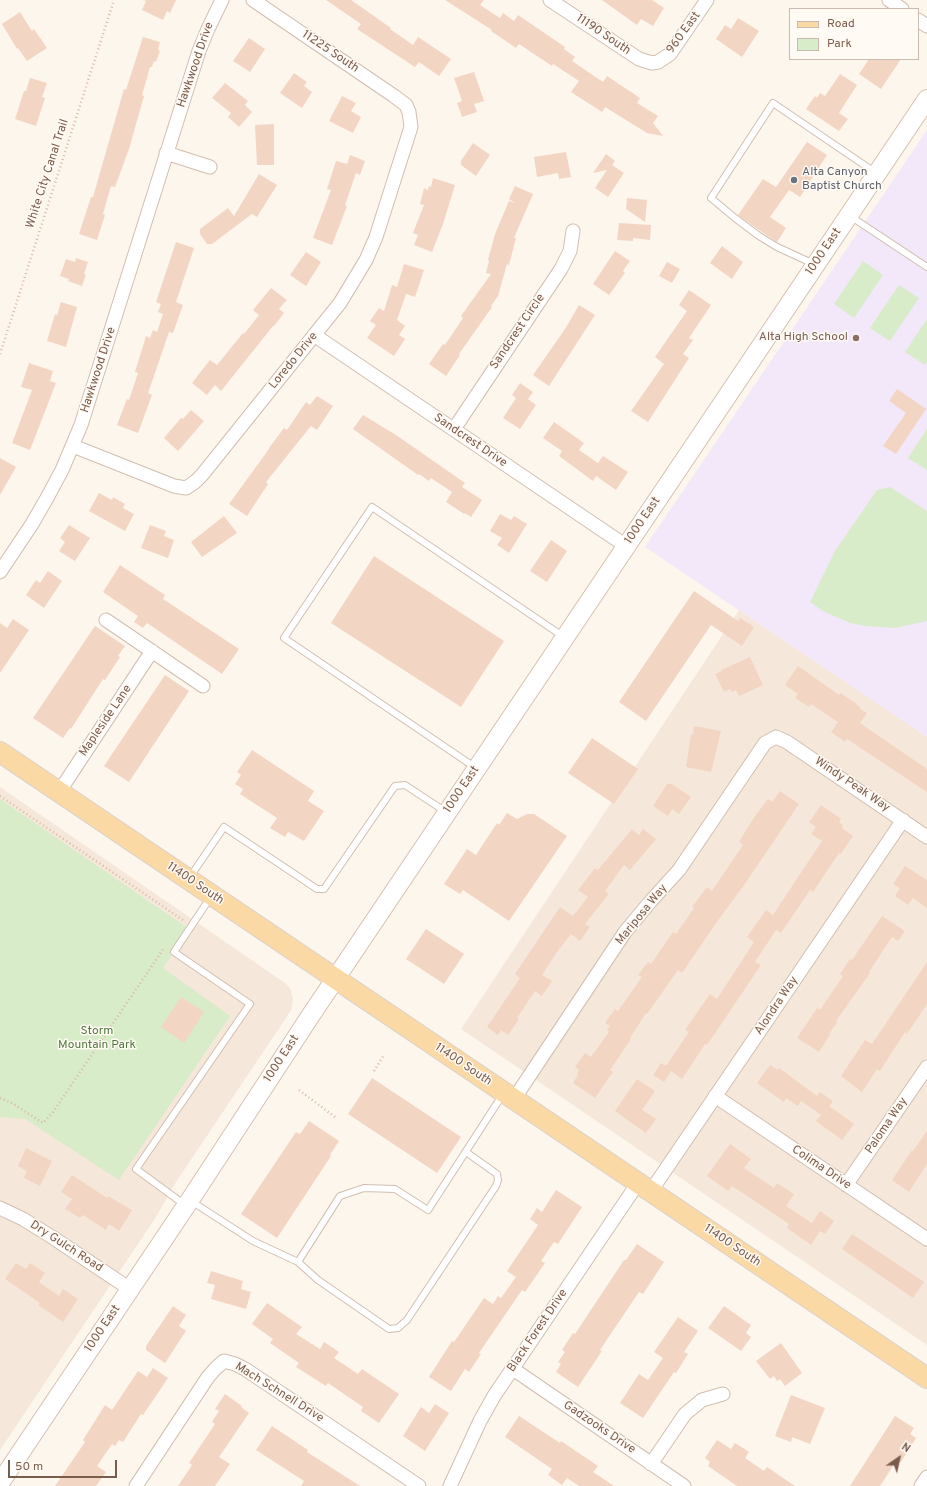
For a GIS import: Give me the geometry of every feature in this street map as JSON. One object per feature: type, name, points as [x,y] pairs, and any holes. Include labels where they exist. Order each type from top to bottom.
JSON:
[{"type":"main road","name":"11400 South","points":[[0,752],[927,1378]]},
{"type":"street","name":"Hawkwood Drive","points":[[0,572],[39,511],[62,470],[73,446],[89,403],[166,153],[199,52],[222,0]]},
{"type":"street","name":"11225 South","points":[[253,0],[406,105]]},
{"type":"street","name":"11190 South","points":[[550,0],[639,59],[645,62],[658,62]]},
{"type":"street","name":"960 East","points":[[658,62],[670,54],[708,0]]},
{"type":"street","points":[[889,0],[901,8]]},
{"type":"street","name":"1000 East","points":[[5,1483],[130,1289],[336,979],[927,99]]},
{"type":"street","name":"Loredo Drive","points":[[73,446],[163,482],[186,488],[202,475],[340,303],[354,282],[376,237],[411,127],[411,119],[406,105]]},
{"type":"street","points":[[166,153],[210,167]]},
{"type":"street","name":"Sandcrest Circle","points":[[454,430],[561,269],[570,251],[573,231]]},
{"type":"street","name":"Sandcrest Drive","points":[[314,335],[626,546]]},
{"type":"street","points":[[106,620],[203,686]]},
{"type":"street","name":"Mapleside Lane","points":[[59,792],[152,651]]},
{"type":"street","name":"Windy Peak Way","points":[[776,737],[797,748],[927,837]]},
{"type":"street","name":"Mariposa Way","points":[[509,1096],[625,932],[679,870],[765,743],[776,737]]},
{"type":"street","name":"Alondra Way","points":[[644,1187],[715,1096],[903,820]]},
{"type":"street","name":"Paloma Way","points":[[846,1185],[927,1067]]},
{"type":"street","name":"Colima Drive","points":[[715,1096],[927,1239]]},
{"type":"street","name":"Black Forest Drive","points":[[450,1486],[480,1421],[494,1396],[644,1187]]},
{"type":"street","name":"Dry Gulch Road","points":[[0,1208],[23,1219],[46,1233],[130,1289]]},
{"type":"street","name":"Mach Schnell Drive","points":[[136,1486],[208,1377],[224,1361],[246,1369],[419,1486]]},
{"type":"street","name":"Gadzooks Drive","points":[[513,1369],[684,1486]]},
{"type":"street","points":[[651,1464],[685,1414],[702,1400],[723,1394]]},
{"type":"street","points":[[921,1486],[927,1478]]},
{"type":"lane","points":[[815,265],[766,240],[734,218],[711,198],[773,103],[876,174]]},
{"type":"lane","points":[[849,215],[927,267]]},
{"type":"lane","points":[[477,768],[284,638],[367,514],[372,508],[565,637]]},
{"type":"lane","points":[[188,879],[224,827],[317,889],[324,889],[395,786],[405,785],[447,813]]},
{"type":"lane","points":[[212,895],[174,952],[250,1004],[136,1169],[188,1203],[253,1241],[298,1262],[318,1280],[389,1329],[398,1328],[407,1320],[496,1186],[498,1180],[497,1174],[466,1152]]},
{"type":"lane","points":[[298,1262],[340,1196],[364,1188],[395,1189],[428,1210],[466,1152],[509,1096]]},
{"type":"path","name":"White City Canal Trail","points":[[0,354],[114,0]]},
{"type":"path","points":[[0,796],[183,920],[179,926]]},
{"type":"path","points":[[0,1098],[12,1103],[43,1123],[53,1112],[166,946]]},
{"type":"path","points":[[374,1070],[384,1054]]},
{"type":"path","points":[[299,1090],[336,1117]]},
{"type":"shaded area","name":"Alta High School","points":[[927,130],[927,737],[645,547]]},
{"type":"shaded area","points":[[739,610],[927,737],[927,1345],[461,1029]]},
{"type":"shaded area","points":[[0,787],[285,983],[290,988],[293,998],[290,1012],[176,1182],[156,1217],[0,1450]]},
{"type":"green space","points":[[863,261],[883,275],[854,318],[834,304]]},
{"type":"green space","points":[[899,285],[919,298],[890,341],[870,328]]},
{"type":"green space","points":[[927,319],[927,362],[925,365],[905,352]]},
{"type":"green space","points":[[927,429],[927,470],[908,458]]},
{"type":"green space","points":[[890,487],[927,511],[927,621],[895,628],[865,626],[850,623],[823,611],[810,602],[835,551],[877,490]]},
{"type":"green space","name":"Storm Mountain Park","points":[[0,799],[189,929],[163,968],[230,1016],[119,1180],[25,1119],[0,1117]]},
{"type":"building","points":[[143,0],[176,0],[170,13],[167,11],[163,20],[142,10],[146,1]]},
{"type":"building","points":[[326,0],[351,0],[413,45],[418,37],[451,59],[439,76],[419,62],[415,67],[357,29],[361,24]]},
{"type":"building","points":[[445,0],[484,0],[480,5],[500,18],[503,13],[514,21],[518,15],[565,47],[564,49],[575,57],[572,61],[603,82],[607,76],[640,98],[637,103],[658,116],[653,123],[663,136],[647,133],[605,107],[602,112],[571,92],[579,81],[553,64],[552,66],[519,44],[516,48],[491,31],[492,30]]},
{"type":"building","points":[[602,0],[652,0],[664,8],[653,26],[641,19],[637,25]]},
{"type":"building","points":[[20,12],[32,31],[34,29],[47,48],[27,61],[18,48],[17,49],[2,24]]},
{"type":"building","points":[[738,18],[759,31],[742,57],[716,39],[725,25],[731,29]]},
{"type":"building","points":[[143,37],[160,42],[158,50],[160,51],[156,62],[154,61],[152,67],[150,67],[142,95],[144,96],[129,149],[115,187],[111,186],[103,214],[105,215],[97,240],[79,234],[91,197],[93,197],[124,89],[126,90]]},
{"type":"building","points":[[249,38],[265,49],[250,72],[233,61]]},
{"type":"building","points":[[868,60],[900,60],[881,89],[859,74]]},
{"type":"building","points":[[474,72],[484,101],[474,104],[477,112],[462,117],[457,103],[462,101],[454,78]]},
{"type":"building","points":[[294,73],[307,82],[304,86],[312,92],[302,108],[280,93]]},
{"type":"building","points":[[840,74],[857,85],[839,113],[848,119],[839,131],[806,109],[815,96],[817,98],[820,93],[825,96]]},
{"type":"building","points":[[30,78],[47,83],[42,97],[45,98],[36,126],[15,119]]},
{"type":"building","points":[[225,83],[248,101],[245,105],[252,112],[239,127],[228,117],[231,113],[212,98]]},
{"type":"building","points":[[342,96],[356,103],[351,111],[361,117],[353,133],[329,121]]},
{"type":"building","points":[[274,124],[274,165],[257,165],[255,125]]},
{"type":"building","points":[[807,142],[827,155],[800,197],[789,190],[770,217],[786,228],[777,242],[738,215],[763,179],[776,187]]},
{"type":"building","points":[[473,143],[490,155],[476,176],[461,165],[461,161]]},
{"type":"building","points":[[566,152],[571,177],[559,179],[558,173],[537,177],[534,157]]},
{"type":"building","points":[[606,154],[615,161],[612,165],[624,173],[608,197],[595,188],[607,170],[593,173]]},
{"type":"building","points":[[350,155],[365,161],[360,175],[356,173],[345,205],[347,206],[332,245],[313,238],[331,190],[327,189],[336,161],[347,164]]},
{"type":"building","points":[[259,174],[277,185],[257,217],[252,214],[212,244],[207,244],[200,234],[200,229],[228,208],[234,216]]},
{"type":"building","points":[[433,178],[455,185],[443,224],[432,252],[414,245],[418,235],[413,233],[424,205],[420,204],[424,188],[428,190],[429,186],[431,187]]},
{"type":"building","points":[[515,186],[533,194],[514,238],[516,238],[509,265],[507,264],[498,296],[446,376],[429,364],[443,344],[445,345],[463,318],[461,316],[491,274],[486,273],[495,234],[509,201],[515,203],[509,199]]},
{"type":"building","points":[[627,198],[647,200],[645,222],[626,209]]},
{"type":"building","points":[[619,223],[651,225],[650,240],[633,238],[633,241],[617,240]]},
{"type":"building","points":[[176,242],[194,248],[176,302],[183,305],[173,333],[169,332],[148,393],[152,395],[138,433],[117,425],[127,399],[129,400],[138,373],[135,372],[146,336],[150,338],[153,330],[157,332],[163,314],[158,312],[161,304],[156,302]]},
{"type":"building","points":[[722,246],[743,262],[732,279],[710,263]]},
{"type":"building","points":[[615,251],[630,261],[623,271],[625,273],[609,295],[593,284]]},
{"type":"building","points":[[306,252],[321,262],[306,286],[290,275]]},
{"type":"building","points":[[76,258],[88,262],[84,274],[86,275],[82,286],[68,281],[69,279],[60,276],[66,259],[75,262]]},
{"type":"building","points":[[667,262],[680,269],[672,283],[659,276]]},
{"type":"building","points":[[404,264],[424,270],[415,297],[406,294],[397,320],[405,326],[399,335],[405,339],[394,356],[367,338],[376,325],[370,321],[379,308],[384,311],[392,285],[397,287]]},
{"type":"building","points":[[271,288],[287,300],[279,309],[284,313],[221,391],[215,385],[207,395],[192,383],[210,360],[217,365],[243,333],[244,334],[259,315],[253,310]]},
{"type":"building","points":[[689,290],[711,305],[689,338],[693,340],[683,354],[689,358],[648,422],[631,411],[664,364],[655,357],[687,311],[679,305]]},
{"type":"building","points":[[61,302],[77,307],[66,347],[47,341],[55,314],[57,315]]},
{"type":"building","points":[[579,305],[595,315],[549,386],[533,375],[565,329]]},
{"type":"building","points":[[29,363],[53,371],[50,381],[56,383],[30,450],[12,443],[32,390],[21,387]]},
{"type":"building","points":[[520,383],[533,392],[528,399],[536,405],[520,429],[503,418],[516,398],[512,395]]},
{"type":"building","points":[[897,389],[926,409],[896,454],[883,446],[906,413],[889,401]]},
{"type":"building","points":[[317,396],[333,406],[317,430],[311,426],[266,482],[268,484],[247,516],[229,504],[284,428],[287,430],[306,402],[310,405]]},
{"type":"building","points":[[191,410],[204,421],[178,451],[164,438],[181,418],[183,419]]},
{"type":"building","points":[[363,415],[396,435],[465,483],[462,487],[482,500],[471,517],[446,502],[452,492],[431,478],[429,481],[419,474],[418,475],[353,429]]},
{"type":"building","points":[[554,422],[584,443],[579,450],[598,463],[603,456],[628,472],[616,490],[596,476],[593,481],[559,456],[562,451],[543,438]]},
{"type":"building","points":[[0,458],[16,467],[0,495]]},
{"type":"building","points":[[99,493],[112,500],[113,497],[125,504],[123,508],[134,514],[125,531],[89,511]]},
{"type":"building","points":[[500,514],[511,520],[514,516],[527,524],[509,553],[497,545],[502,538],[490,531]]},
{"type":"building","points":[[224,516],[237,533],[202,557],[191,542]]},
{"type":"building","points":[[69,525],[90,538],[75,561],[59,551],[65,542],[60,538]]},
{"type":"building","points":[[150,525],[166,531],[164,536],[174,540],[168,558],[141,548]]},
{"type":"building","points":[[551,540],[567,551],[547,582],[530,571]]},
{"type":"building","points":[[374,556],[504,641],[461,707],[331,623]]},
{"type":"building","points":[[120,565],[165,595],[163,599],[239,649],[222,674],[147,623],[143,628],[134,622],[138,616],[103,592]]},
{"type":"building","points":[[48,571],[62,581],[44,608],[26,595],[36,580],[40,583]]},
{"type":"building","points":[[694,591],[738,621],[740,618],[754,627],[742,646],[711,625],[646,721],[619,702]]},
{"type":"building","points":[[13,619],[29,630],[0,673],[0,623],[7,628]]},
{"type":"building","points":[[95,626],[125,646],[118,656],[120,657],[105,680],[103,679],[71,729],[70,728],[63,738],[33,718]]},
{"type":"building","points":[[750,657],[763,685],[739,696],[736,690],[732,692],[730,689],[724,692],[715,674]]},
{"type":"building","points":[[798,666],[839,695],[840,693],[854,702],[860,707],[860,709],[867,713],[860,723],[927,769],[927,792],[847,739],[845,742],[831,732],[838,722],[811,704],[809,707],[795,698],[798,694],[785,685]]},
{"type":"building","points":[[165,675],[189,691],[129,782],[104,766]]},
{"type":"building","points":[[694,726],[721,731],[711,772],[686,767],[691,734],[693,734]]},
{"type":"building","points":[[592,738],[638,769],[614,804],[568,773]]},
{"type":"building","points":[[252,750],[314,791],[308,801],[324,811],[304,841],[288,832],[285,837],[270,828],[277,818],[240,794],[243,789],[235,784],[241,775],[237,772]]},
{"type":"building","points":[[667,784],[672,784],[691,797],[679,814],[672,809],[668,816],[653,806]]},
{"type":"building","points":[[780,791],[799,804],[682,973],[678,970],[647,1014],[646,1013],[630,1038],[631,1039],[610,1070],[613,1072],[595,1098],[573,1083],[579,1070],[575,1067],[585,1053],[591,1057],[609,1032],[607,1030],[610,1026],[605,1023],[615,1009],[618,1011],[642,977],[638,975],[648,962],[651,964],[673,932],[676,934],[694,908],[692,907],[707,887],[712,891],[743,845],[739,842],[753,819],[768,799],[772,802]]},
{"type":"building","points":[[821,805],[841,819],[839,822],[843,825],[842,828],[853,836],[841,854],[839,853],[813,892],[810,890],[781,933],[776,930],[755,962],[761,965],[682,1079],[671,1071],[664,1082],[653,1075],[661,1063],[666,1066],[689,1032],[685,1030],[710,994],[717,999],[754,942],[747,937],[766,910],[773,915],[822,841],[811,834],[816,827],[809,822]]},
{"type":"building","points":[[507,813],[517,819],[527,814],[534,814],[567,836],[509,921],[463,890],[460,894],[444,884],[467,849],[476,855],[497,823],[499,825]]},
{"type":"building","points":[[632,829],[639,835],[643,829],[656,839],[630,870],[624,865],[605,891],[609,894],[585,924],[590,927],[580,941],[571,934],[557,952],[542,975],[552,981],[542,996],[535,991],[517,1018],[519,1019],[508,1035],[501,1030],[498,1035],[487,1027],[520,978],[515,974],[560,907],[573,916],[588,897],[578,890],[595,868],[598,870]]},
{"type":"building","points":[[905,866],[927,880],[927,908],[913,898],[908,905],[895,896],[900,888],[893,884]]},
{"type":"building","points":[[882,916],[905,931],[898,941],[892,937],[869,972],[870,973],[836,1021],[837,1022],[829,1034],[830,1035],[819,1052],[797,1038],[817,1008],[820,1010],[843,976],[840,974],[850,959],[852,960]]},
{"type":"building","points":[[426,929],[464,954],[444,984],[406,959]]},
{"type":"building","points":[[927,962],[927,1004],[907,1034],[905,1032],[880,1071],[877,1069],[862,1092],[841,1076],[865,1040],[872,1044]]},
{"type":"building","points":[[181,997],[204,1012],[184,1043],[161,1027]]},
{"type":"building","points":[[770,1065],[778,1070],[779,1068],[817,1096],[820,1092],[833,1101],[829,1106],[854,1124],[842,1140],[816,1121],[821,1115],[801,1101],[798,1106],[786,1098],[784,1102],[757,1083]]},
{"type":"building","points":[[372,1078],[461,1137],[437,1173],[348,1114]]},
{"type":"building","points":[[637,1079],[655,1091],[642,1110],[656,1119],[646,1133],[615,1111]]},
{"type":"building","points":[[309,1121],[339,1141],[330,1155],[331,1156],[277,1238],[241,1214],[296,1132],[300,1134]]},
{"type":"building","points":[[927,1131],[927,1164],[909,1192],[892,1180]]},
{"type":"building","points":[[730,1144],[751,1159],[744,1168],[774,1188],[777,1183],[794,1194],[786,1206],[812,1223],[820,1211],[834,1221],[825,1234],[820,1231],[811,1245],[787,1228],[789,1224],[732,1186],[728,1191],[707,1176]]},
{"type":"building","points":[[26,1148],[52,1161],[40,1186],[24,1178],[27,1171],[18,1166]]},
{"type":"building","points":[[72,1175],[107,1198],[108,1196],[132,1210],[119,1231],[109,1224],[106,1230],[83,1215],[80,1218],[65,1209],[72,1199],[61,1192]]},
{"type":"building","points":[[556,1190],[582,1207],[558,1244],[554,1242],[541,1261],[545,1263],[525,1292],[522,1290],[479,1353],[481,1354],[469,1372],[465,1369],[451,1391],[429,1377],[452,1341],[454,1342],[484,1298],[493,1304],[498,1296],[501,1298],[516,1277],[507,1271],[538,1225],[530,1219],[537,1208],[542,1212]]},
{"type":"building","points":[[852,1234],[924,1282],[913,1298],[842,1249]]},
{"type":"building","points":[[637,1244],[664,1262],[643,1294],[639,1292],[600,1350],[602,1351],[578,1387],[556,1372],[561,1364],[558,1362],[565,1352],[562,1350],[573,1333],[575,1334],[624,1260],[626,1260]]},
{"type":"building","points":[[16,1263],[26,1269],[30,1263],[45,1273],[39,1282],[59,1296],[63,1289],[78,1299],[63,1322],[38,1305],[40,1303],[5,1279]]},
{"type":"building","points":[[211,1271],[243,1281],[241,1289],[251,1292],[246,1309],[211,1299],[215,1285],[207,1283]]},
{"type":"building","points":[[267,1303],[302,1327],[296,1334],[320,1349],[324,1342],[339,1352],[334,1358],[358,1374],[362,1369],[399,1394],[379,1423],[361,1411],[363,1407],[328,1383],[326,1386],[296,1367],[299,1363],[270,1343],[273,1339],[252,1324]]},
{"type":"building","points":[[173,1306],[186,1315],[179,1326],[186,1331],[165,1363],[146,1350],[146,1346]]},
{"type":"building","points":[[724,1306],[751,1325],[746,1333],[751,1337],[741,1351],[708,1328]]},
{"type":"building","points":[[678,1317],[698,1331],[684,1352],[688,1354],[676,1373],[674,1372],[643,1418],[620,1403],[639,1374],[648,1380],[663,1358],[654,1352]]},
{"type":"building","points":[[781,1343],[802,1373],[785,1386],[780,1379],[777,1381],[774,1376],[770,1379],[756,1361]]},
{"type":"building","points":[[153,1368],[168,1378],[143,1415],[141,1414],[123,1442],[119,1440],[115,1446],[112,1444],[97,1466],[106,1472],[96,1486],[55,1486],[85,1442],[83,1440],[105,1405],[112,1410],[138,1371],[147,1377]]},
{"type":"building","points":[[225,1394],[249,1413],[219,1457],[230,1464],[215,1486],[178,1486],[192,1465],[189,1463],[215,1424],[212,1422],[219,1411],[215,1409]]},
{"type":"building","points":[[791,1395],[825,1408],[810,1444],[792,1437],[791,1442],[775,1436]]},
{"type":"building","points":[[435,1404],[449,1413],[425,1451],[403,1436],[421,1407],[429,1413]]},
{"type":"building","points":[[519,1416],[560,1443],[561,1441],[598,1466],[593,1472],[614,1486],[579,1486],[567,1478],[562,1485],[548,1475],[552,1469],[505,1437]]},
{"type":"building","points":[[895,1416],[914,1428],[910,1434],[916,1438],[901,1462],[897,1460],[880,1486],[850,1486]]},
{"type":"building","points":[[272,1426],[308,1450],[307,1452],[360,1486],[301,1486],[304,1481],[256,1450]]},
{"type":"building","points":[[717,1440],[731,1449],[735,1443],[749,1452],[745,1458],[764,1471],[767,1467],[795,1486],[737,1486],[708,1466],[710,1462],[705,1458]]},
{"type":"place","name":"Alta Canyon Baptist Church","points":[[794,180]]},
{"type":"place","name":"Alta High School","points":[[856,338]]}]
